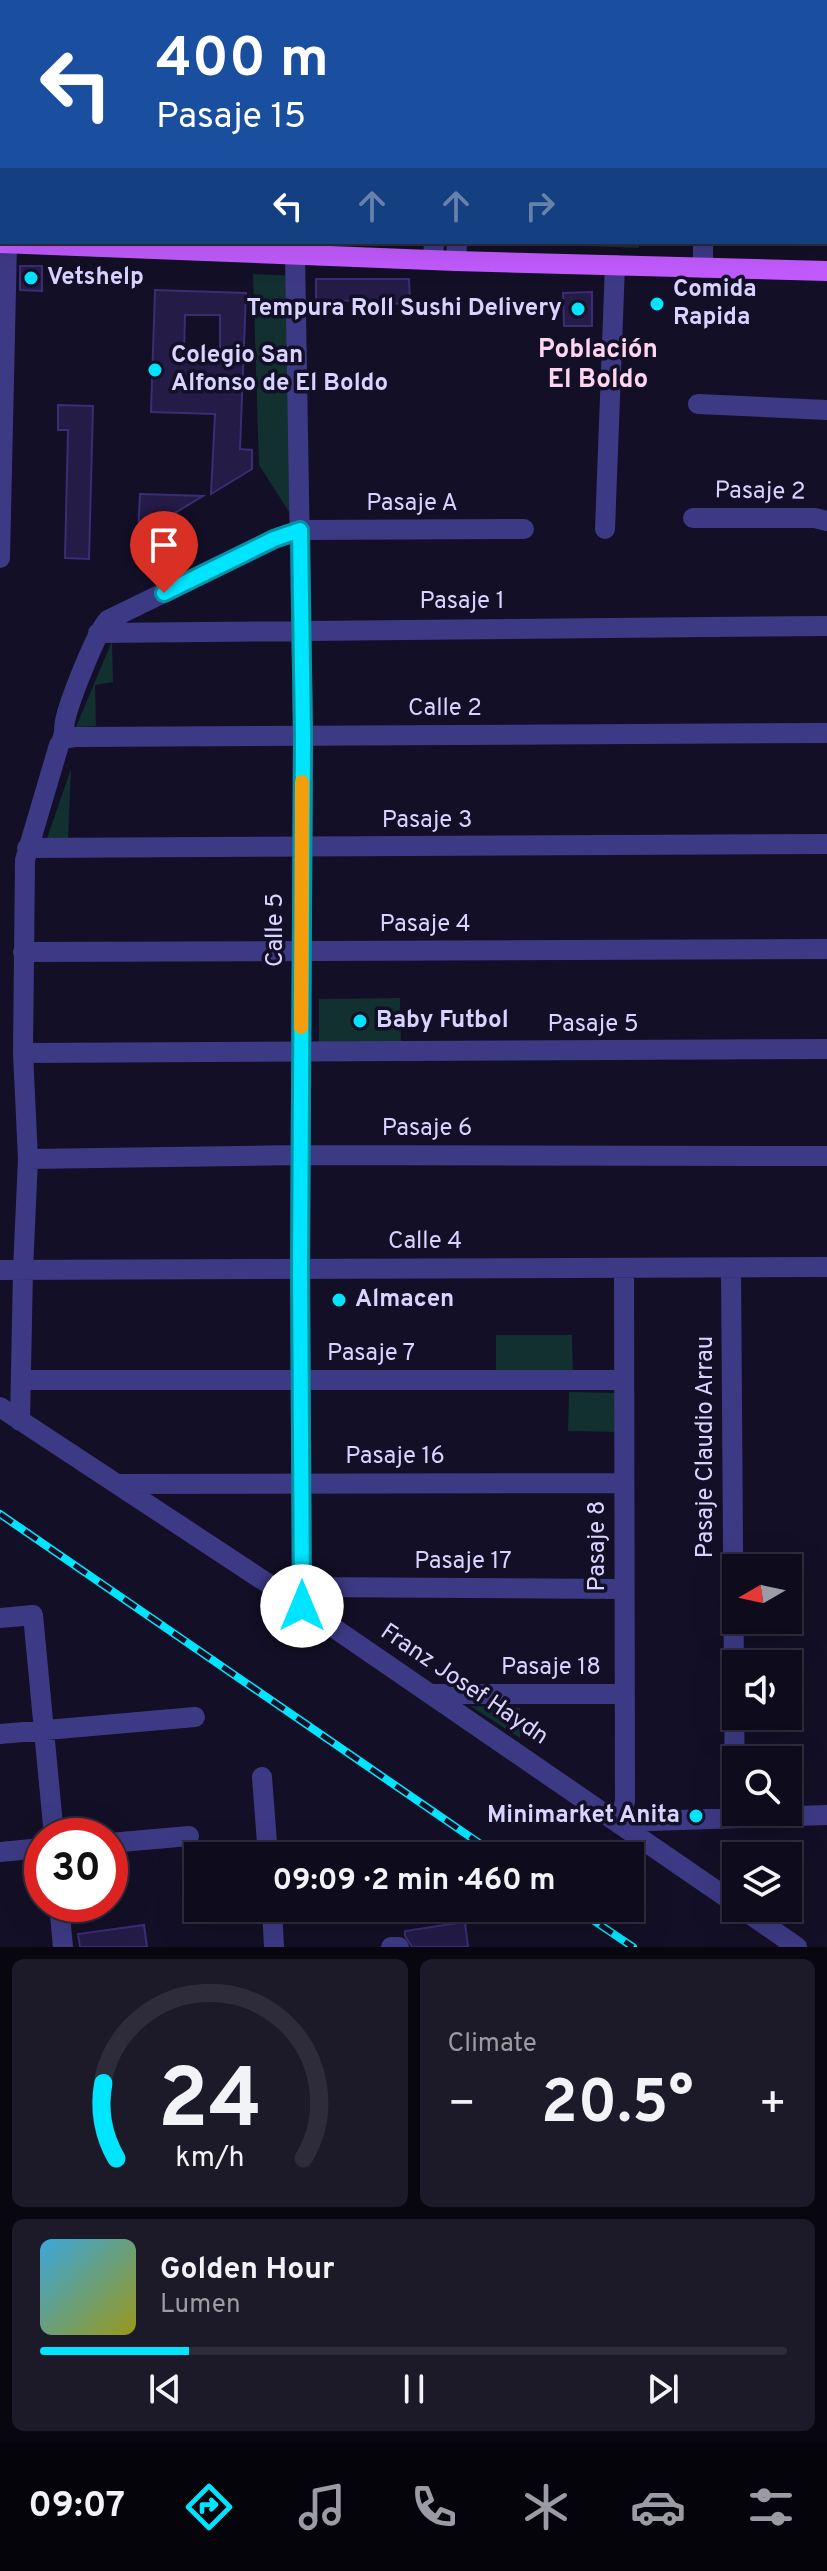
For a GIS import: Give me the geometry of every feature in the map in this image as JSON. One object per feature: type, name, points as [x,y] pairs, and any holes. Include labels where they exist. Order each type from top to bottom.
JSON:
[{"type":"main road","points":[[3,244],[91,244],[295,254],[433,251],[615,265],[827,271]]},
{"type":"street","points":[[0,558],[3,244]]},
{"type":"street","points":[[703,244],[703,268]]},
{"type":"street","name":"Calle 5","points":[[295,254],[303,736],[302,1596]]},
{"type":"street","points":[[605,529],[615,265]]},
{"type":"street","points":[[698,404],[827,410]]},
{"type":"street","name":"Pasaje 2","points":[[693,518],[815,518],[827,521]]},
{"type":"street","name":"Pasaje A","points":[[300,530],[524,529]]},
{"type":"street","points":[[20,1421],[28,1159],[23,1053],[27,848],[59,745],[64,739],[65,722],[98,633],[108,620],[274,539],[300,530]]},
{"type":"street","name":"Pasaje 1","points":[[98,633],[827,626]]},
{"type":"street","name":"Calle 2","points":[[64,739],[827,733]]},
{"type":"street","name":"Pasaje 3","points":[[27,848],[827,844]]},
{"type":"street","name":"Pasaje 4","points":[[23,952],[827,949]]},
{"type":"street","name":"Pasaje 5","points":[[23,1053],[827,1049]]},
{"type":"street","name":"Pasaje 6","points":[[28,1159],[301,1155],[827,1156]]},
{"type":"street","name":"Calle 4","points":[[0,1270],[827,1267]]},
{"type":"street","name":"Pasaje 8","points":[[620,1822],[625,1801],[624,1268]]},
{"type":"street","name":"Pasaje Claudio Arrau","points":[[731,1268],[734,1746]]},
{"type":"street","name":"Pasaje 7","points":[[21,1380],[624,1380]]},
{"type":"street","name":"Franz Josef Haydn","points":[[0,1407],[117,1484],[302,1596],[430,1694],[722,1894]]},
{"type":"street","name":"Pasaje 16","points":[[117,1484],[624,1483]]},
{"type":"street","name":"Pasaje 17","points":[[302,1596],[624,1589]]},
{"type":"street","points":[[0,1618],[33,1615],[52,1818]]},
{"type":"street","name":"Pasaje 18","points":[[430,1694],[625,1694]]},
{"type":"street","points":[[0,1734],[195,1717]]},
{"type":"street","points":[[262,1777],[267,1842]]},
{"type":"street","points":[[802,1816],[827,1815]]},
{"type":"street","points":[[620,1822],[722,1818]]},
{"type":"street","points":[[128,1841],[189,1836]]},
{"type":"street","points":[[0,1852],[24,1850]]},
{"type":"street","points":[[61,1922],[63,1947]]},
{"type":"street","points":[[273,1922],[274,1947]]},
{"type":"street","points":[[761,1922],[797,1947]]},
{"type":"street","points":[[391,1947],[399,1947]]},
{"type":"green space","points":[[532,244],[639,244],[639,248]]},
{"type":"green space","points":[[253,274],[296,276],[291,515],[259,465]]},
{"type":"green space","points":[[112,641],[113,682],[95,685],[96,726],[76,727]]},
{"type":"green space","points":[[71,769],[68,840],[46,841]]},
{"type":"green space","name":"Baby Futbol","points":[[400,998],[401,1044],[319,1044],[319,999]]},
{"type":"green space","points":[[496,1335],[572,1335],[573,1376],[496,1376]]},
{"type":"green space","points":[[569,1392],[619,1393],[619,1432],[568,1431]]},
{"type":"green space","points":[[470,1706],[520,1708],[520,1738]]},
{"type":"building","name":"Vetshelp","points":[[20,266],[42,266],[42,291],[20,290]]},
{"type":"building","points":[[316,279],[409,279],[410,303],[363,305],[363,301],[316,300]]},
{"type":"building","points":[[155,290],[246,293],[240,449],[252,450],[252,469],[211,494],[215,414],[151,412]],"holes":[[[185,315],[220,315],[220,355],[184,354]]]},
{"type":"building","name":"Tempura Roll Sushi Delivery","points":[[592,292],[592,326],[564,326],[563,293]]},
{"type":"building","points":[[58,405],[93,406],[89,559],[65,558],[68,430],[58,430]]},
{"type":"building","points":[[140,494],[203,496],[138,535]]},
{"type":"building","points":[[465,1922],[468,1947],[412,1947],[405,1931]]},
{"type":"building","points":[[144,1925],[147,1947],[80,1947],[78,1934]]},
{"type":"railway","points":[[0,1514],[478,1842]]},
{"type":"railway","points":[[596,1922],[633,1947]]},
{"type":"slow traffic","points":[[301,1027],[302,782]]},
{"type":"place","name":"Vetshelp","points":[[31,278]]},
{"type":"place","name":"Comida Rapida","points":[[657,304]]},
{"type":"place","name":"Tempura Roll Sushi Delivery","points":[[578,309]]},
{"type":"place","name":"Colegio San Alfonso de El Boldo","points":[[155,370]]},
{"type":"place","name":"Baby Futbol","points":[[360,1021]]},
{"type":"place","name":"Almacen","points":[[339,1300]]},
{"type":"place","name":"Minimarket Anita","points":[[696,1816]]},
{"type":"district","name":"Población El Boldo","points":[[598,365]]},
{"type":"route","points":[[164,593],[274,539],[300,530],[303,736],[302,1606]]}]
